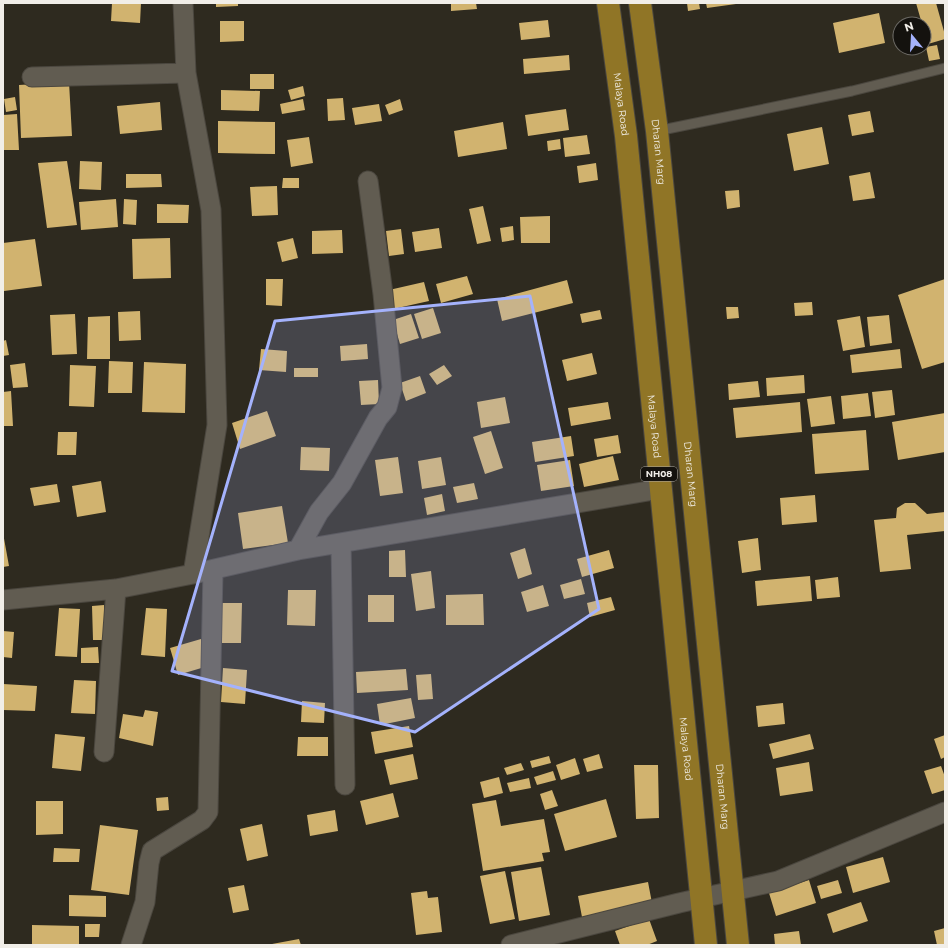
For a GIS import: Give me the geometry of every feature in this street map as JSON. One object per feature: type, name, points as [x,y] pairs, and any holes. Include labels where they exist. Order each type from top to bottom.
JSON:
[{"type":"main road","name":"Malaya Road","points":[[608,3],[626,136],[653,423],[706,945]]},
{"type":"main road","name":"Dharan Marg","points":[[640,3],[657,131],[738,945]]},
{"type":"main road","points":[[653,423],[685,418]]},
{"type":"street","points":[[183,3],[186,73],[211,210],[218,425],[193,574]]},
{"type":"street","points":[[32,78],[186,73]]},
{"type":"street","points":[[298,550],[319,512],[342,483],[378,418],[387,407],[392,388],[368,182]]},
{"type":"street","points":[[3,600],[116,589],[213,570],[298,550],[660,489]]},
{"type":"street","points":[[341,543],[345,785]]},
{"type":"street","points":[[130,945],[145,902],[149,863],[152,851],[202,820],[208,812],[213,570]]},
{"type":"street","points":[[104,752],[116,589]]},
{"type":"street","points":[[511,945],[701,897],[778,881],[945,812]]},
{"type":"lane","points":[[657,131],[852,91],[945,68]]},
{"type":"highlighted area","points":[[530,296],[599,609],[415,732],[172,671],[275,321]]},
{"type":"building","points":[[112,3],[141,3],[140,23],[111,21]]},
{"type":"building","points":[[216,3],[238,3],[238,6],[216,7]]},
{"type":"building","points":[[451,3],[476,3],[477,9],[451,11]]},
{"type":"building","points":[[687,3],[699,3],[700,9],[688,11]]},
{"type":"building","points":[[706,3],[736,3],[736,4],[707,8]]},
{"type":"building","points":[[916,3],[936,3],[945,39],[932,43],[932,16],[920,16]]},
{"type":"building","points":[[879,13],[885,43],[839,53],[833,23]]},
{"type":"building","points":[[548,20],[550,37],[521,40],[519,23]]},
{"type":"building","points":[[220,21],[244,21],[244,41],[220,42]]},
{"type":"building","points":[[937,45],[940,59],[929,61],[928,56],[932,56],[932,46]]},
{"type":"building","points":[[569,55],[570,70],[524,74],[523,59]]},
{"type":"building","points":[[250,74],[274,74],[274,89],[250,89]]},
{"type":"building","points":[[69,82],[72,136],[21,138],[19,85]]},
{"type":"building","points":[[303,86],[305,96],[291,100],[288,90]]},
{"type":"building","points":[[221,90],[260,91],[259,111],[221,110]]},
{"type":"building","points":[[15,97],[17,110],[6,112],[4,99]]},
{"type":"building","points":[[343,98],[345,120],[328,121],[327,99]]},
{"type":"building","points":[[303,99],[305,110],[282,114],[280,104]]},
{"type":"building","points":[[400,99],[403,110],[389,115],[385,105]]},
{"type":"building","points":[[160,102],[162,130],[120,134],[117,106]]},
{"type":"building","points":[[379,104],[382,121],[355,125],[352,108]]},
{"type":"building","points":[[566,109],[569,130],[528,136],[525,115]]},
{"type":"building","points":[[870,111],[874,132],[852,136],[848,115]]},
{"type":"building","points":[[17,114],[19,150],[3,150],[3,115]]},
{"type":"building","points":[[218,121],[275,122],[275,154],[218,153]]},
{"type":"building","points":[[503,122],[507,149],[458,157],[454,131]]},
{"type":"building","points":[[822,127],[829,164],[794,171],[787,134]]},
{"type":"building","points":[[587,135],[590,154],[565,157],[563,138]]},
{"type":"building","points":[[309,137],[313,163],[291,167],[287,140]]},
{"type":"building","points":[[560,139],[561,149],[548,151],[547,141]]},
{"type":"building","points":[[67,161],[77,225],[47,228],[38,163]]},
{"type":"building","points":[[80,161],[102,162],[101,190],[79,189]]},
{"type":"building","points":[[596,163],[598,180],[579,183],[577,166]]},
{"type":"building","points":[[870,172],[875,198],[853,201],[849,176]]},
{"type":"building","points":[[126,174],[161,174],[162,187],[126,188]]},
{"type":"building","points":[[283,178],[299,178],[299,188],[282,188]]},
{"type":"building","points":[[277,186],[278,215],[252,216],[250,187]]},
{"type":"building","points":[[739,190],[740,207],[727,209],[725,191]]},
{"type":"building","points":[[116,199],[118,227],[81,230],[79,202]]},
{"type":"building","points":[[124,199],[137,200],[136,225],[123,224]]},
{"type":"building","points":[[157,204],[189,205],[188,223],[157,223]]},
{"type":"building","points":[[483,206],[491,241],[477,244],[469,209]]},
{"type":"building","points":[[550,216],[550,243],[521,243],[520,217]]},
{"type":"building","points":[[513,226],[514,240],[502,242],[500,228]]},
{"type":"building","points":[[439,228],[442,248],[415,252],[412,232]]},
{"type":"building","points":[[401,229],[404,254],[389,256],[386,231]]},
{"type":"building","points":[[342,230],[343,253],[312,254],[312,231]]},
{"type":"building","points":[[170,238],[171,278],[133,279],[132,239]]},
{"type":"building","points":[[293,238],[298,258],[282,262],[277,242]]},
{"type":"building","points":[[35,239],[42,286],[4,291],[3,243]]},
{"type":"building","points":[[467,276],[473,294],[441,303],[436,284]]},
{"type":"building","points":[[266,279],[283,279],[282,306],[266,305]]},
{"type":"building","points":[[945,279],[945,362],[922,369],[898,295]]},
{"type":"building","points":[[567,280],[573,303],[502,321],[497,299]]},
{"type":"building","points":[[424,282],[429,301],[393,309],[389,290]]},
{"type":"building","points":[[812,302],[813,315],[795,316],[794,303]]},
{"type":"building","points":[[726,307],[738,307],[739,318],[727,319]]},
{"type":"building","points":[[433,308],[441,333],[422,339],[414,314]]},
{"type":"building","points":[[600,310],[602,319],[582,323],[580,314]]},
{"type":"building","points":[[140,311],[141,340],[119,341],[118,312]]},
{"type":"building","points":[[75,314],[77,354],[52,355],[50,315]]},
{"type":"building","points":[[411,314],[419,338],[400,344],[393,320]]},
{"type":"building","points":[[889,315],[892,343],[870,346],[867,317]]},
{"type":"building","points":[[110,316],[110,359],[87,359],[88,317]]},
{"type":"building","points":[[860,316],[865,347],[843,351],[837,320]]},
{"type":"building","points":[[6,340],[9,355],[3,356],[3,341]]},
{"type":"building","points":[[367,344],[368,359],[341,361],[340,346]]},
{"type":"building","points":[[261,349],[287,351],[286,372],[259,370]]},
{"type":"building","points":[[900,349],[902,368],[852,373],[850,355]]},
{"type":"building","points":[[592,353],[597,374],[567,381],[562,360]]},
{"type":"building","points":[[109,361],[133,362],[132,393],[108,393]]},
{"type":"building","points":[[144,362],[186,364],[185,413],[142,412]]},
{"type":"building","points":[[25,363],[28,387],[13,388],[10,365]]},
{"type":"building","points":[[70,365],[96,366],[94,407],[69,406]]},
{"type":"building","points":[[444,365],[452,376],[437,385],[429,374]]},
{"type":"building","points":[[294,368],[318,368],[318,377],[294,377]]},
{"type":"building","points":[[804,375],[805,393],[767,396],[766,378]]},
{"type":"building","points":[[420,376],[426,393],[406,401],[400,383]]},
{"type":"building","points":[[378,380],[379,404],[361,405],[359,381]]},
{"type":"building","points":[[758,381],[760,397],[729,400],[728,384]]},
{"type":"building","points":[[892,390],[895,415],[875,418],[872,392]]},
{"type":"building","points":[[11,391],[13,426],[3,426],[3,392]]},
{"type":"building","points":[[868,393],[871,416],[843,419],[841,396]]},
{"type":"building","points":[[831,396],[835,424],[811,427],[807,399]]},
{"type":"building","points":[[505,397],[510,423],[481,428],[477,402]]},
{"type":"building","points":[[608,402],[611,419],[571,426],[568,408]]},
{"type":"building","points":[[800,402],[802,432],[736,438],[733,408]]},
{"type":"building","points":[[267,411],[276,436],[240,449],[232,423]]},
{"type":"building","points":[[945,413],[945,452],[898,460],[892,422]]},
{"type":"building","points":[[866,430],[869,470],[815,474],[812,434]]},
{"type":"building","points":[[491,431],[503,468],[485,474],[473,437]]},
{"type":"building","points":[[58,432],[77,432],[76,455],[57,455]]},
{"type":"building","points":[[618,435],[621,453],[597,457],[594,439]]},
{"type":"building","points":[[571,436],[574,456],[535,462],[532,442]]},
{"type":"building","points":[[301,447],[330,448],[329,471],[300,470]]},
{"type":"building","points":[[613,456],[619,480],[584,487],[579,464]]},
{"type":"building","points":[[398,457],[403,493],[380,496],[375,460]]},
{"type":"building","points":[[441,457],[446,485],[422,489],[418,461]]},
{"type":"building","points":[[570,460],[574,486],[541,491],[537,465]]},
{"type":"building","points":[[101,481],[106,512],[77,517],[72,486]]},
{"type":"building","points":[[474,483],[478,499],[457,503],[453,487]]},
{"type":"building","points":[[57,484],[60,502],[34,506],[30,488]]},
{"type":"building","points":[[442,494],[445,511],[427,515],[424,498]]},
{"type":"building","points":[[815,495],[817,522],[782,525],[780,498]]},
{"type":"building","points":[[905,503],[915,503],[927,514],[945,512],[945,531],[907,535],[911,569],[880,572],[874,520],[896,518],[897,508]]},
{"type":"building","points":[[282,506],[288,543],[243,549],[238,513]]},
{"type":"building","points":[[3,533],[9,566],[3,567]]},
{"type":"building","points":[[758,538],[761,570],[742,573],[738,541]]},
{"type":"building","points":[[525,548],[532,574],[518,579],[510,553]]},
{"type":"building","points":[[405,550],[406,577],[389,577],[389,551]]},
{"type":"building","points":[[609,550],[614,568],[582,577],[577,559]]},
{"type":"building","points":[[431,571],[435,608],[416,611],[411,574]]},
{"type":"building","points":[[810,576],[812,601],[757,606],[755,581]]},
{"type":"building","points":[[838,577],[840,597],[817,599],[815,580]]},
{"type":"building","points":[[581,579],[585,594],[564,599],[560,585]]},
{"type":"building","points":[[543,585],[549,606],[527,612],[521,592]]},
{"type":"building","points":[[288,590],[316,590],[315,626],[287,625]]},
{"type":"building","points":[[483,594],[484,625],[446,625],[446,595]]},
{"type":"building","points":[[368,595],[394,595],[394,622],[368,622]]},
{"type":"building","points":[[611,597],[615,610],[590,617],[587,603]]},
{"type":"building","points":[[217,603],[242,603],[241,643],[217,643]]},
{"type":"building","points":[[104,605],[105,640],[93,640],[92,606]]},
{"type":"building","points":[[59,608],[80,609],[77,657],[55,656]]},
{"type":"building","points":[[146,608],[167,609],[165,657],[141,655]]},
{"type":"building","points":[[3,631],[14,632],[12,658],[3,657]]},
{"type":"building","points":[[201,639],[208,666],[178,675],[170,648]]},
{"type":"building","points":[[98,647],[99,663],[81,663],[81,648]]},
{"type":"building","points":[[223,668],[247,670],[245,704],[221,702]]},
{"type":"building","points":[[406,669],[408,690],[357,693],[356,672]]},
{"type":"building","points":[[431,674],[433,699],[418,700],[416,675]]},
{"type":"building","points":[[74,680],[96,681],[95,714],[71,713]]},
{"type":"building","points":[[3,684],[37,686],[35,711],[3,710]]},
{"type":"building","points":[[411,698],[415,718],[380,725],[377,704]]},
{"type":"building","points":[[302,701],[325,703],[324,723],[301,722]]},
{"type":"building","points":[[783,703],[785,724],[758,727],[756,706]]},
{"type":"building","points":[[145,710],[158,712],[153,746],[119,738],[123,714],[143,717]]},
{"type":"building","points":[[409,726],[413,747],[375,754],[371,732]]},
{"type":"building","points":[[55,734],[85,737],[81,771],[52,768]]},
{"type":"building","points":[[810,734],[814,749],[773,759],[769,744]]},
{"type":"building","points":[[945,735],[945,757],[941,759],[934,739]]},
{"type":"building","points":[[298,737],[328,737],[328,756],[297,756]]},
{"type":"building","points":[[413,754],[418,779],[390,785],[384,760]]},
{"type":"building","points":[[599,754],[603,768],[587,772],[583,759]]},
{"type":"building","points":[[549,756],[551,763],[532,768],[530,761]]},
{"type":"building","points":[[575,758],[580,774],[561,780],[556,765]]},
{"type":"building","points":[[809,762],[813,791],[780,796],[776,768]]},
{"type":"building","points":[[521,763],[524,770],[507,775],[504,768]]},
{"type":"building","points":[[634,765],[658,765],[659,818],[636,819]]},
{"type":"building","points":[[941,766],[945,777],[945,790],[932,794],[924,771]]},
{"type":"building","points":[[553,771],[556,780],[537,785],[534,777]]},
{"type":"building","points":[[499,777],[503,793],[484,798],[480,782]]},
{"type":"building","points":[[529,778],[531,788],[510,792],[507,783]]},
{"type":"building","points":[[552,790],[558,806],[545,810],[540,794]]},
{"type":"building","points":[[393,793],[399,817],[366,825],[360,801]]},
{"type":"building","points":[[168,797],[169,810],[157,811],[156,798]]},
{"type":"building","points":[[606,799],[617,837],[565,851],[554,814]]},
{"type":"building","points":[[496,800],[501,826],[544,819],[550,852],[542,853],[544,861],[483,871],[472,804]]},
{"type":"building","points":[[36,801],[63,801],[63,834],[36,835]]},
{"type":"building","points":[[335,810],[338,831],[310,836],[307,815]]},
{"type":"building","points":[[262,824],[268,856],[247,861],[240,829]]},
{"type":"building","points":[[100,825],[138,830],[129,895],[91,890]]},
{"type":"building","points":[[54,848],[80,849],[79,862],[53,862]]},
{"type":"building","points":[[883,857],[890,882],[853,893],[846,867]]},
{"type":"building","points":[[541,867],[550,915],[519,921],[511,872]]},
{"type":"building","points":[[505,871],[515,919],[490,924],[480,876]]},
{"type":"building","points":[[809,880],[816,903],[776,916],[769,893]]},
{"type":"building","points":[[838,880],[842,893],[821,899],[817,886]]},
{"type":"building","points":[[648,882],[652,903],[582,917],[578,896]]},
{"type":"building","points":[[244,885],[249,910],[233,913],[228,888]]},
{"type":"building","points":[[427,891],[428,898],[438,897],[442,932],[416,935],[411,893]]},
{"type":"building","points":[[69,895],[106,896],[106,917],[69,916]]},
{"type":"building","points":[[861,902],[868,921],[833,933],[827,914]]},
{"type":"building","points":[[649,919],[657,941],[647,945],[620,945],[615,931]]},
{"type":"building","points":[[85,924],[100,924],[99,937],[85,937]]},
{"type":"building","points":[[32,925],[79,926],[79,945],[32,945]]},
{"type":"building","points":[[945,928],[945,945],[937,945],[934,931]]},
{"type":"building","points":[[799,931],[801,945],[775,945],[774,934]]},
{"type":"building","points":[[299,939],[301,945],[272,944]]}]
